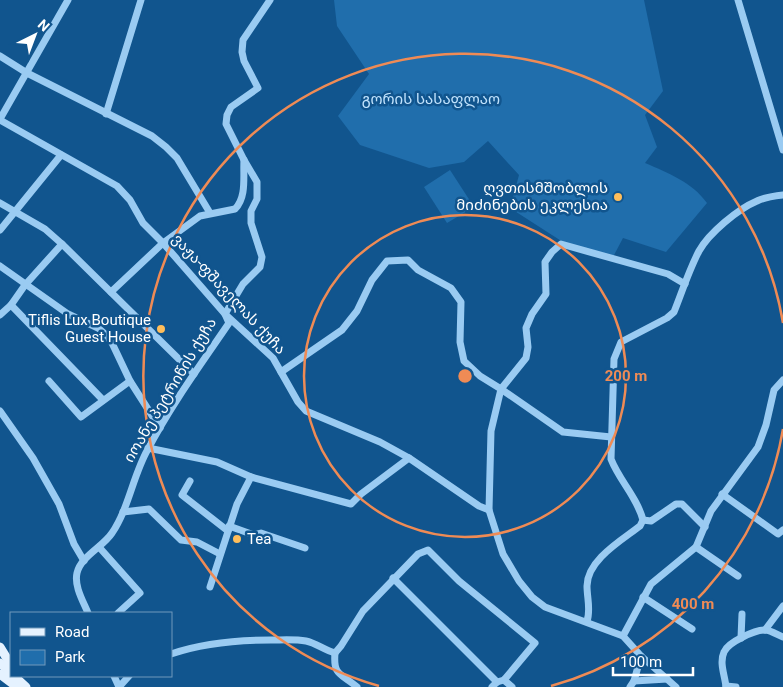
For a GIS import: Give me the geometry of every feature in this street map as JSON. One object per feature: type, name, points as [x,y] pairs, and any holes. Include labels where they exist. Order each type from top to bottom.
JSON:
[{"type":"main road","points":[[0,647],[10,663]]},
{"type":"main road","points":[[0,662],[10,672]]},
{"type":"main road","points":[[0,674],[19,682]]},
{"type":"street","points":[[0,119],[68,0]]},
{"type":"street","points":[[106,114],[141,0]]},
{"type":"street","name":"იოანე პეტრიწის ქუჩა","points":[[225,314],[243,284],[260,267],[262,257],[251,223],[251,211],[257,199],[257,182],[226,124],[227,115],[232,107],[258,88],[244,61],[242,40],[270,0]]},
{"type":"street","points":[[738,0],[783,150]]},
{"type":"street","points":[[0,56],[27,73],[152,136],[176,158],[210,214]]},
{"type":"street","name":"ვაჟა-ფშაველას ქუჩა","points":[[0,119],[117,186],[130,200],[143,223],[163,243],[233,324],[273,358],[298,402],[306,411],[380,442],[408,458],[479,506],[489,510]]},
{"type":"street","points":[[0,230],[61,155]]},
{"type":"street","points":[[111,292],[163,243],[200,216],[228,212],[238,206],[243,192],[244,160]]},
{"type":"street","points":[[587,621],[589,616],[587,584],[592,568],[598,560],[640,526],[643,520],[634,497],[616,472],[611,458],[614,359],[621,342],[668,318],[674,312],[699,250],[733,215],[755,201],[783,195]]},
{"type":"street","points":[[0,203],[14,213],[45,229],[194,374]]},
{"type":"street","points":[[0,315],[11,305],[62,244]]},
{"type":"street","points":[[676,687],[641,656],[623,636],[587,621],[545,607],[532,597],[519,582],[503,554],[489,510],[491,431],[502,389],[526,358],[528,347],[526,328],[532,314],[546,294],[545,262],[552,252],[561,244],[668,274],[686,284]]},
{"type":"street","points":[[281,372],[342,330],[357,311],[372,280],[387,261],[408,260],[418,270],[451,288],[461,302],[460,342],[464,361],[480,376],[502,389],[563,432],[611,437]]},
{"type":"street","points":[[0,266],[68,314],[98,328],[106,335],[112,343],[130,381],[160,428]]},
{"type":"street","points":[[11,305],[103,400]]},
{"type":"street","name":"იოანე პეტრიწის ქუჩა","points":[[84,561],[112,534],[123,512],[138,468],[148,448],[194,374],[233,324]]},
{"type":"street","points":[[623,636],[651,584],[696,547],[711,511],[758,447],[766,425],[774,390],[783,380]]},
{"type":"street","points":[[49,381],[80,417],[130,381]]},
{"type":"street","points":[[0,410],[33,458],[59,504],[74,544],[84,561],[77,574],[77,584],[88,612]]},
{"type":"street","points":[[148,448],[217,462],[251,477],[351,504],[361,494],[408,458]]},
{"type":"street","points":[[210,587],[237,504],[251,477]]},
{"type":"street","points":[[190,481],[182,495],[228,529],[254,535],[261,533],[305,548]]},
{"type":"street","points":[[722,494],[778,534],[783,530]]},
{"type":"street","points":[[643,520],[651,521],[676,504],[682,504],[704,527]]},
{"type":"street","points":[[123,512],[149,509],[181,540],[197,542],[220,554]]},
{"type":"street","points":[[99,547],[140,593],[119,612]]},
{"type":"street","points":[[696,547],[738,576]]},
{"type":"street","points":[[357,687],[338,672],[334,666],[335,652],[341,646],[362,611],[418,554],[428,550],[459,581],[535,643],[498,683]]},
{"type":"street","points":[[394,578],[498,683],[512,687]]},
{"type":"street","points":[[643,597],[692,629]]},
{"type":"street","points":[[736,687],[726,686],[722,667],[724,652],[729,645],[740,638],[765,630],[783,606]]},
{"type":"street","points":[[740,638],[742,614]]},
{"type":"street","points":[[765,630],[783,638]]},
{"type":"street","points":[[172,654],[188,648],[238,640],[307,641],[335,652]]},
{"type":"street","points":[[641,656],[632,684],[666,679]]},
{"type":"street","points":[[119,687],[128,677]]},
{"type":"green space","name":"გორის სასაფლაო","points":[[334,0],[644,0],[663,91],[645,115],[657,147],[645,163],[687,184],[707,203],[666,252],[623,238],[613,257],[566,244],[510,208],[519,175],[488,141],[464,162],[429,168],[360,145],[338,116],[369,74],[337,26]]},
{"type":"green space","points":[[450,170],[474,207],[447,223],[424,187]]},
{"type":"place","name":"ღვთისმშობლის მიძინების ეკლესია","points":[[618,197]]},
{"type":"place","name":"Tiflis Lux Boutique Guest House","points":[[161,329]]},
{"type":"place","name":"Tea","points":[[237,539]]}]
